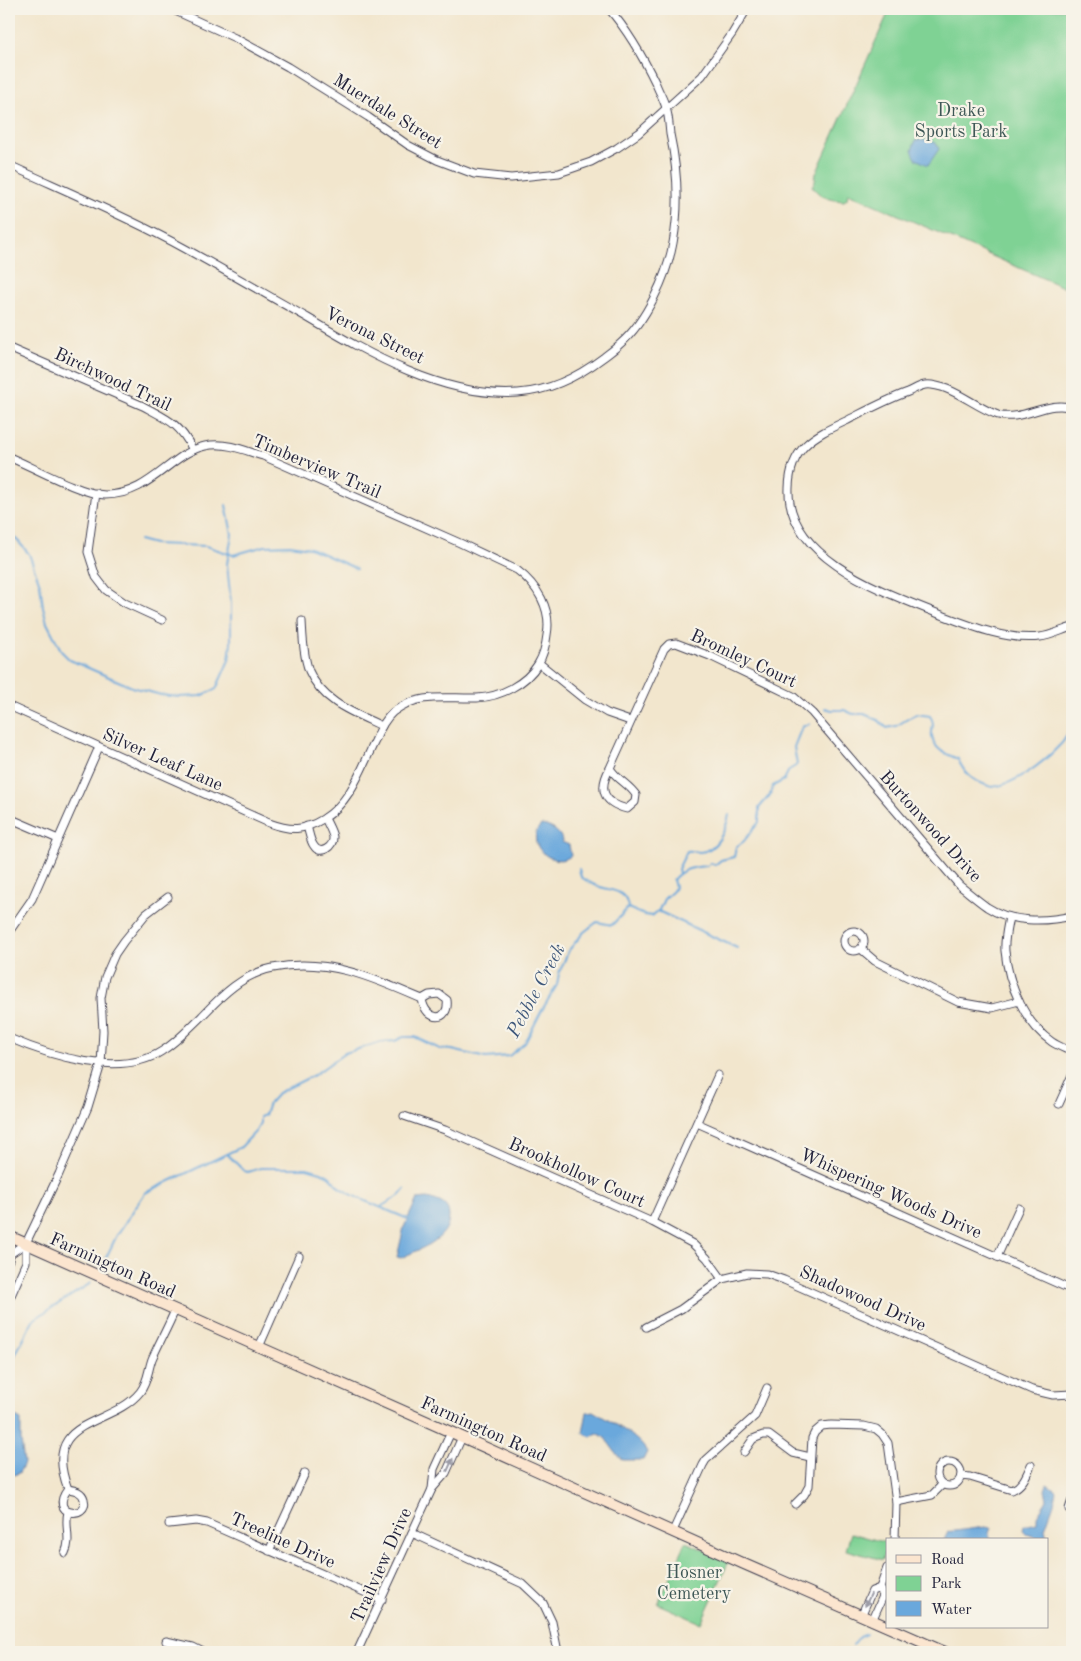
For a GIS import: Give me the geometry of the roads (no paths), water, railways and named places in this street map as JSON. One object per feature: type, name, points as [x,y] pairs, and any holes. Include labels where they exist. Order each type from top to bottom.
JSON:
[{"type":"street","name":"Muerdale Street","points":[[172,9],[235,38],[288,67],[368,117],[408,145],[437,160],[474,174],[511,178],[559,173],[591,162],[617,148],[642,131],[702,76],[747,9]]},
{"type":"street","name":"Verona Street","points":[[9,165],[128,220],[183,248],[344,339],[403,369],[476,391],[518,393],[546,388],[586,371],[622,343],[644,315],[658,290],[670,257],[676,223],[678,189],[674,150],[666,109],[640,52],[608,9]]},
{"type":"street","name":"Birchwood Trail","points":[[9,348],[162,416],[178,427],[193,450]]},
{"type":"street","points":[[1072,408],[1069,406],[1052,407],[1012,416],[998,415],[947,389],[927,384],[895,396],[807,442],[796,459],[789,478],[788,500],[793,519],[824,556],[842,569],[884,591],[977,628],[1011,636],[1041,637],[1072,626]]},
{"type":"street","name":"Timberview Trail","points":[[9,457],[85,491],[103,495],[116,494],[142,486],[193,450],[210,445],[229,446],[263,456],[468,546],[524,575],[537,590],[548,615],[549,628],[539,663]]},
{"type":"street","points":[[96,493],[88,552],[96,577],[106,590],[125,603],[162,620]]},
{"type":"street","points":[[302,621],[309,671],[324,694],[347,710],[382,726]]},
{"type":"street","name":"Bromley Court","points":[[610,768],[617,778],[631,787],[636,795],[635,802],[627,809],[612,804],[604,793],[604,781],[664,649],[673,643],[710,656],[793,696],[816,719]]},
{"type":"street","points":[[539,663],[585,700],[607,712],[630,721]]},
{"type":"street","name":"Silver Leaf Lane","points":[[9,706],[269,823],[295,830],[325,818],[349,795],[382,726],[391,714],[403,705],[426,697],[479,698],[494,695],[521,683],[539,663]]},
{"type":"street","name":"Burtonwood Drive","points":[[816,719],[959,885],[988,908],[1022,920],[1057,920],[1072,916]]},
{"type":"street","points":[[9,932],[32,899],[99,747]]},
{"type":"street","points":[[9,818],[58,839]]},
{"type":"street","points":[[307,826],[314,848],[319,850],[327,849],[333,836],[325,818]]},
{"type":"street","points":[[9,1257],[26,1243],[88,1107],[101,1064],[103,1031],[101,998],[105,977],[115,954],[146,914],[168,897]]},
{"type":"street","points":[[1009,917],[1005,950],[1009,973],[1019,1001],[1039,1030],[1052,1042],[1072,1052]]},
{"type":"street","points":[[861,949],[875,961],[958,1002],[992,1008],[1019,1001]]},
{"type":"street","points":[[9,1039],[50,1054],[101,1064],[124,1064],[161,1052],[188,1030],[232,987],[259,972],[272,968],[306,965],[343,969],[385,983],[422,1000]]},
{"type":"street","points":[[652,1222],[718,1075]]},
{"type":"street","points":[[1059,1104],[1072,1075]]},
{"type":"street","name":"Brookhollow Court","points":[[404,1116],[446,1130],[652,1222],[693,1244],[707,1258],[722,1279]]},
{"type":"street","name":"Whispering Woods Drive","points":[[697,1123],[1072,1290]]},
{"type":"street","points":[[997,1257],[1019,1208]]},
{"type":"street","name":"Farmington Road","points":[[9,1236],[886,1627]]},
{"type":"street","points":[[10,1296],[26,1262],[26,1243]]},
{"type":"street","points":[[259,1347],[299,1256]]},
{"type":"street","name":"Shadowood Drive","points":[[646,1327],[682,1309],[722,1279],[747,1273],[776,1276],[1032,1390],[1053,1395],[1072,1394]]},
{"type":"street","points":[[68,1489],[79,1492],[84,1498],[85,1502],[76,1513],[68,1512],[63,1507],[62,1500],[68,1489],[63,1476],[62,1463],[63,1452],[68,1440],[82,1426],[117,1409],[140,1392],[146,1382],[152,1360],[175,1310]]},
{"type":"street","points":[[673,1531],[702,1465],[755,1416],[767,1388]]},
{"type":"street","points":[[795,1504],[804,1495],[809,1486],[812,1438],[822,1426],[864,1426],[876,1429],[888,1443],[896,1502],[895,1538]]},
{"type":"street","name":"Trailview Drive","points":[[432,1490],[434,1469],[451,1432]]},
{"type":"street","points":[[744,1452],[753,1439],[768,1435],[793,1452],[810,1456]]},
{"type":"street","name":"Trailview Drive","points":[[359,1652],[432,1490],[446,1473],[462,1437]]},
{"type":"street","points":[[950,1462],[957,1465],[961,1472],[960,1480],[954,1486],[942,1485],[937,1475],[942,1464],[950,1462]]},
{"type":"street","points":[[961,1476],[1012,1490],[1023,1483],[1031,1465]]},
{"type":"street","points":[[269,1551],[305,1473]]},
{"type":"street","points":[[896,1502],[932,1495],[942,1485]]},
{"type":"street","points":[[1069,1509],[1072,1500]]},
{"type":"street","points":[[65,1553],[69,1541],[68,1512]]},
{"type":"street","name":"Treeline Drive","points":[[169,1524],[196,1521],[207,1523],[382,1600]]},
{"type":"street","points":[[412,1534],[523,1584],[543,1603],[552,1622],[558,1652]]},
{"type":"street","points":[[872,1621],[883,1596],[880,1588],[886,1571]]},
{"type":"street","points":[[860,1616],[872,1591],[880,1588]]},
{"type":"street","points":[[880,1588],[886,1595]]},
{"type":"street","name":"Farmington Road","points":[[888,1628],[945,1652]]},
{"type":"street","points":[[166,1641],[193,1647],[203,1652]]},
{"type":"water","points":[[916,140],[927,140],[936,143],[939,149],[928,165],[916,159],[912,150]]},
{"type":"water","points":[[541,825],[558,832],[562,842],[569,845],[571,856],[556,860],[542,852],[536,839],[536,832]]},
{"type":"water","points":[[427,1198],[445,1205],[449,1212],[448,1224],[432,1243],[401,1258],[397,1257],[404,1227],[417,1199]]},
{"type":"water","points":[[593,1411],[637,1440],[647,1452],[643,1460],[623,1460],[605,1438],[597,1433],[591,1437],[583,1433],[587,1412]]},
{"type":"water","points":[[14,1416],[21,1420],[24,1463],[19,1473],[9,1477],[9,1418]]},
{"type":"water","points":[[1047,1484],[1056,1490],[1054,1503],[1045,1528],[1047,1538],[1038,1538],[1027,1534],[1023,1530],[1024,1526],[1037,1523],[1037,1516],[1047,1500],[1045,1490]]},
{"type":"water","points":[[985,1527],[991,1528],[989,1538],[945,1538],[948,1532]]},
{"type":"waterway","points":[[9,534],[29,554],[40,584],[47,623],[62,652],[70,660],[132,687],[161,695],[179,697],[201,696],[216,689],[229,660],[231,604],[227,564],[232,534],[226,505]]},
{"type":"waterway","points":[[139,540],[154,544],[206,546],[233,555],[265,546],[290,545],[310,548],[357,569]]},
{"type":"waterway","name":"Pebble Creek","points":[[825,708],[844,710],[853,714],[864,714],[878,720],[887,728],[896,726],[916,714],[930,716],[933,724],[932,738],[936,746],[958,759],[971,778],[992,787],[1010,782],[1028,772],[1061,744],[1072,726]]},
{"type":"waterway","name":"Pebble Creek","points":[[628,908],[644,915],[652,916],[659,910],[664,899],[673,891],[675,887],[673,880],[680,873],[693,868],[707,866],[711,863],[715,865],[721,860],[734,857],[736,847],[744,841],[759,822],[759,808],[770,795],[773,786],[784,780],[789,770],[797,765],[794,747],[802,727],[809,724]]},
{"type":"waterway","points":[[679,873],[678,869],[687,851],[706,851],[716,844],[726,827],[729,815]]},
{"type":"waterway","points":[[579,869],[581,877],[597,886],[622,894],[628,908]]},
{"type":"waterway","name":"Pebble Creek","points":[[102,1266],[117,1235],[145,1193],[241,1147],[256,1131],[260,1124],[260,1117],[265,1115],[269,1103],[278,1093],[314,1075],[345,1053],[382,1042],[395,1041],[403,1037],[415,1037],[440,1049],[486,1058],[509,1056],[525,1043],[557,985],[559,973],[569,950],[584,932],[597,922],[612,925],[628,908]]},
{"type":"waterway","points":[[658,911],[737,948]]},
{"type":"waterway","points":[[227,1154],[244,1171],[248,1172],[261,1168],[307,1168],[321,1172],[329,1176],[340,1188],[358,1198],[408,1219]]},
{"type":"waterway","points":[[382,1206],[399,1196],[405,1189]]},
{"type":"waterway","name":"Pebble Creek","points":[[9,1367],[33,1320],[91,1283]]},
{"type":"waterway","points":[[853,1645],[859,1637],[866,1634]]},
{"type":"park label","name":"Drake Sports Park","points":[[961,120]]},
{"type":"park label","name":"Hosner Cemetery","points":[[694,1582]]}]
